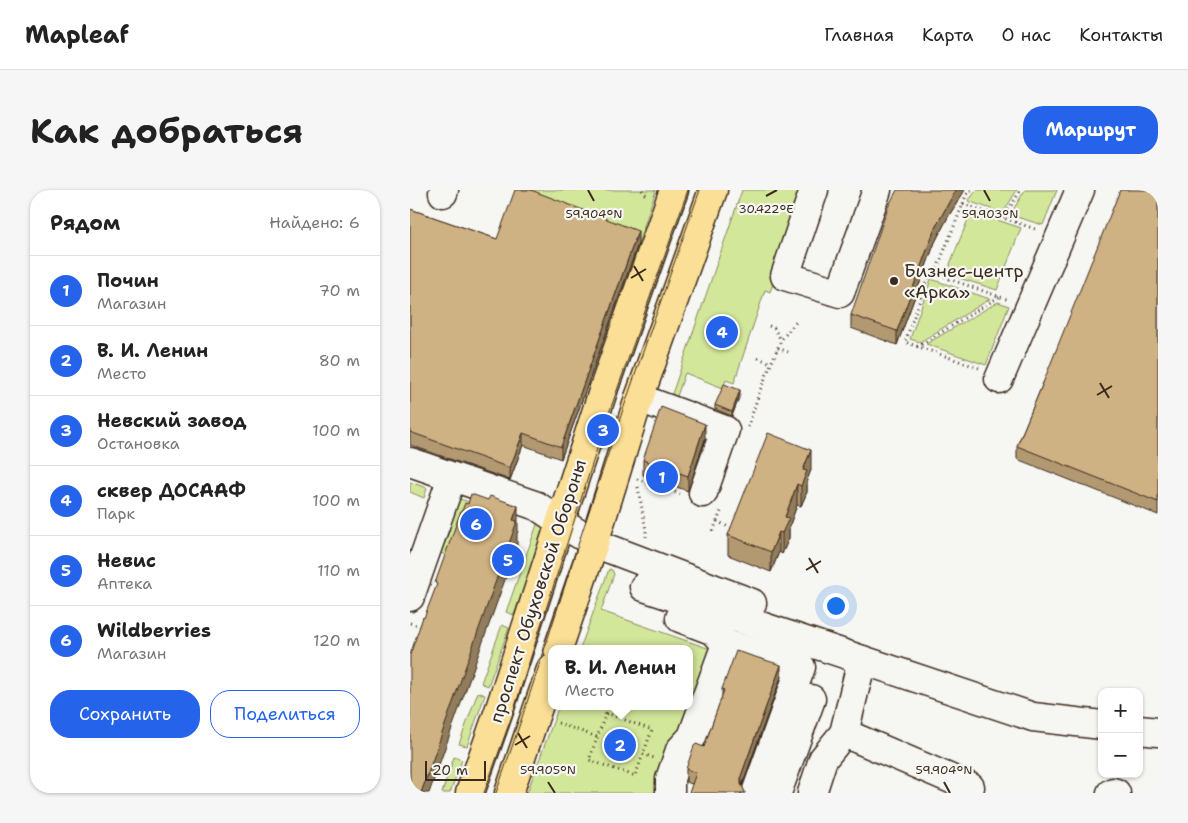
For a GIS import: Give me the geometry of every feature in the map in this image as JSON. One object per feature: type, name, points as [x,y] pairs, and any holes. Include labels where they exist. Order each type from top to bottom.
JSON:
[{"type":"main road","name":"проспект Обуховской Обороны","points":[[470,793],[500,708],[605,385],[674,190]]},
{"type":"main road","name":"проспект Обуховской Обороны","points":[[559,645],[639,398],[714,190]]},
{"type":"main road","name":"проспект Обуховской Обороны","points":[[509,793],[548,678]]},
{"type":"lane","points":[[814,190],[785,276],[840,294],[877,190]]},
{"type":"lane","points":[[1000,377],[1080,190]]},
{"type":"lane","points":[[639,398],[736,428],[704,498]]},
{"type":"lane","points":[[410,462],[537,506],[643,574],[862,660],[1033,717],[1098,725]]},
{"type":"lane","points":[[410,597],[452,477]]},
{"type":"lane","points":[[643,574],[752,603]]},
{"type":"lane","points":[[643,574],[628,597],[714,631],[726,644],[801,668],[756,793]]},
{"type":"lane","points":[[670,793],[670,779],[680,750],[692,737],[726,644]]},
{"type":"lane","points":[[812,793],[823,759],[844,733],[862,660]]},
{"type":"lane","points":[[777,793],[811,699]]},
{"type":"lane","points":[[1143,730],[1158,732]]},
{"type":"lane","points":[[844,733],[976,791]]},
{"type":"lane","points":[[1111,793],[1116,793]]},
{"type":"path","points":[[971,190],[966,195],[962,204],[936,271],[928,277],[905,342],[1000,377]]},
{"type":"path","points":[[1004,218],[1021,190]]},
{"type":"path","points":[[962,204],[1038,230],[1044,229]]},
{"type":"path","points":[[936,271],[949,279],[1012,302]]},
{"type":"path","points":[[917,347],[1000,297]]},
{"type":"path","points":[[736,428],[759,393],[781,340],[796,322]]},
{"type":"path","points":[[769,326],[774,328],[781,340]]},
{"type":"path","points":[[778,348],[788,352]]},
{"type":"path","points":[[758,358],[771,363]]},
{"type":"path","points":[[643,574],[646,530],[636,479],[704,498],[717,521],[732,528]]},
{"type":"path","points":[[713,532],[717,521]]},
{"type":"path","points":[[410,623],[424,628]]},
{"type":"path","points":[[606,713],[652,730],[635,776],[589,760],[597,737],[606,713]]},
{"type":"path","points":[[557,723],[597,737]]},
{"type":"green space","points":[[521,190],[656,190],[638,244]]},
{"type":"green space","points":[[742,190],[807,190],[770,292],[765,290],[734,383],[726,380],[723,388],[685,373],[676,399],[671,397]]},
{"type":"green space","points":[[977,190],[1017,190],[1003,213],[968,201]]},
{"type":"green space","points":[[1025,190],[1057,190],[1043,225],[1010,215]]},
{"type":"green space","points":[[979,214],[1021,228],[997,290],[959,278],[950,266],[967,222],[972,216]]},
{"type":"green space","points":[[931,279],[990,299],[920,342],[910,339]]},
{"type":"green space","points":[[998,302],[1009,306],[986,365],[926,344]]},
{"type":"green space","points":[[410,482],[427,488],[424,498],[410,492]]},
{"type":"green space","points":[[457,498],[478,505],[446,555],[437,552],[436,540],[445,543],[450,529],[441,526]]},
{"type":"green space","points":[[539,519],[545,527],[514,615],[506,612]]},
{"type":"green space","points":[[609,569],[614,574],[601,611],[713,650],[693,707],[693,645],[581,645]]},
{"type":"green space","points":[[502,625],[509,628],[488,686],[481,683]]},
{"type":"green space","points":[[478,692],[485,695],[467,746],[459,744]]},
{"type":"green space","points":[[558,710],[692,710],[663,793],[527,793]]},
{"type":"green space","points":[[454,757],[462,760],[450,793],[442,793]]},
{"type":"building","points":[[515,190],[531,190],[638,231],[561,447],[523,433],[510,468],[410,432],[410,209],[497,239]]},
{"type":"building","name":"Бизнес-центр «Арка»","points":[[897,190],[956,190],[935,228],[897,331],[851,315],[888,207]]},
{"type":"building","points":[[1120,190],[1158,190],[1158,502],[1017,446]]},
{"type":"building","points":[[724,384],[740,390],[732,412],[715,405]]},
{"type":"building","points":[[661,407],[705,424],[688,476],[643,460]]},
{"type":"building","points":[[768,433],[811,450],[803,470],[807,471],[801,486],[797,484],[785,517],[789,518],[782,533],[779,532],[771,552],[728,535]]},
{"type":"building","points":[[471,494],[488,500],[490,496],[518,506],[513,520],[517,521],[421,793],[410,793],[410,655],[437,584],[435,583],[461,511],[465,503],[468,504]]},
{"type":"building","points":[[736,651],[781,665],[741,776],[741,784],[745,793],[689,793],[696,773],[686,769],[694,746],[696,744],[704,747]]},
{"type":"tram line","points":[[484,793],[513,713],[603,430],[688,190]]},
{"type":"tram line","points":[[496,793],[609,450],[700,190]]},
{"type":"place","name":"Бизнес-центр «Арка»","points":[[894,281]]},
{"type":"place","name":"сквер ДОСААФ","points":[[722,332]]},
{"type":"place","name":"Невский завод","points":[[603,430]]},
{"type":"place","name":"Почин","points":[[662,477]]},
{"type":"place","name":"Wildberries","points":[[476,524]]},
{"type":"place","name":"Невис","points":[[508,560]]},
{"type":"place","name":"В. И. Ленин","points":[[620,745]]}]
